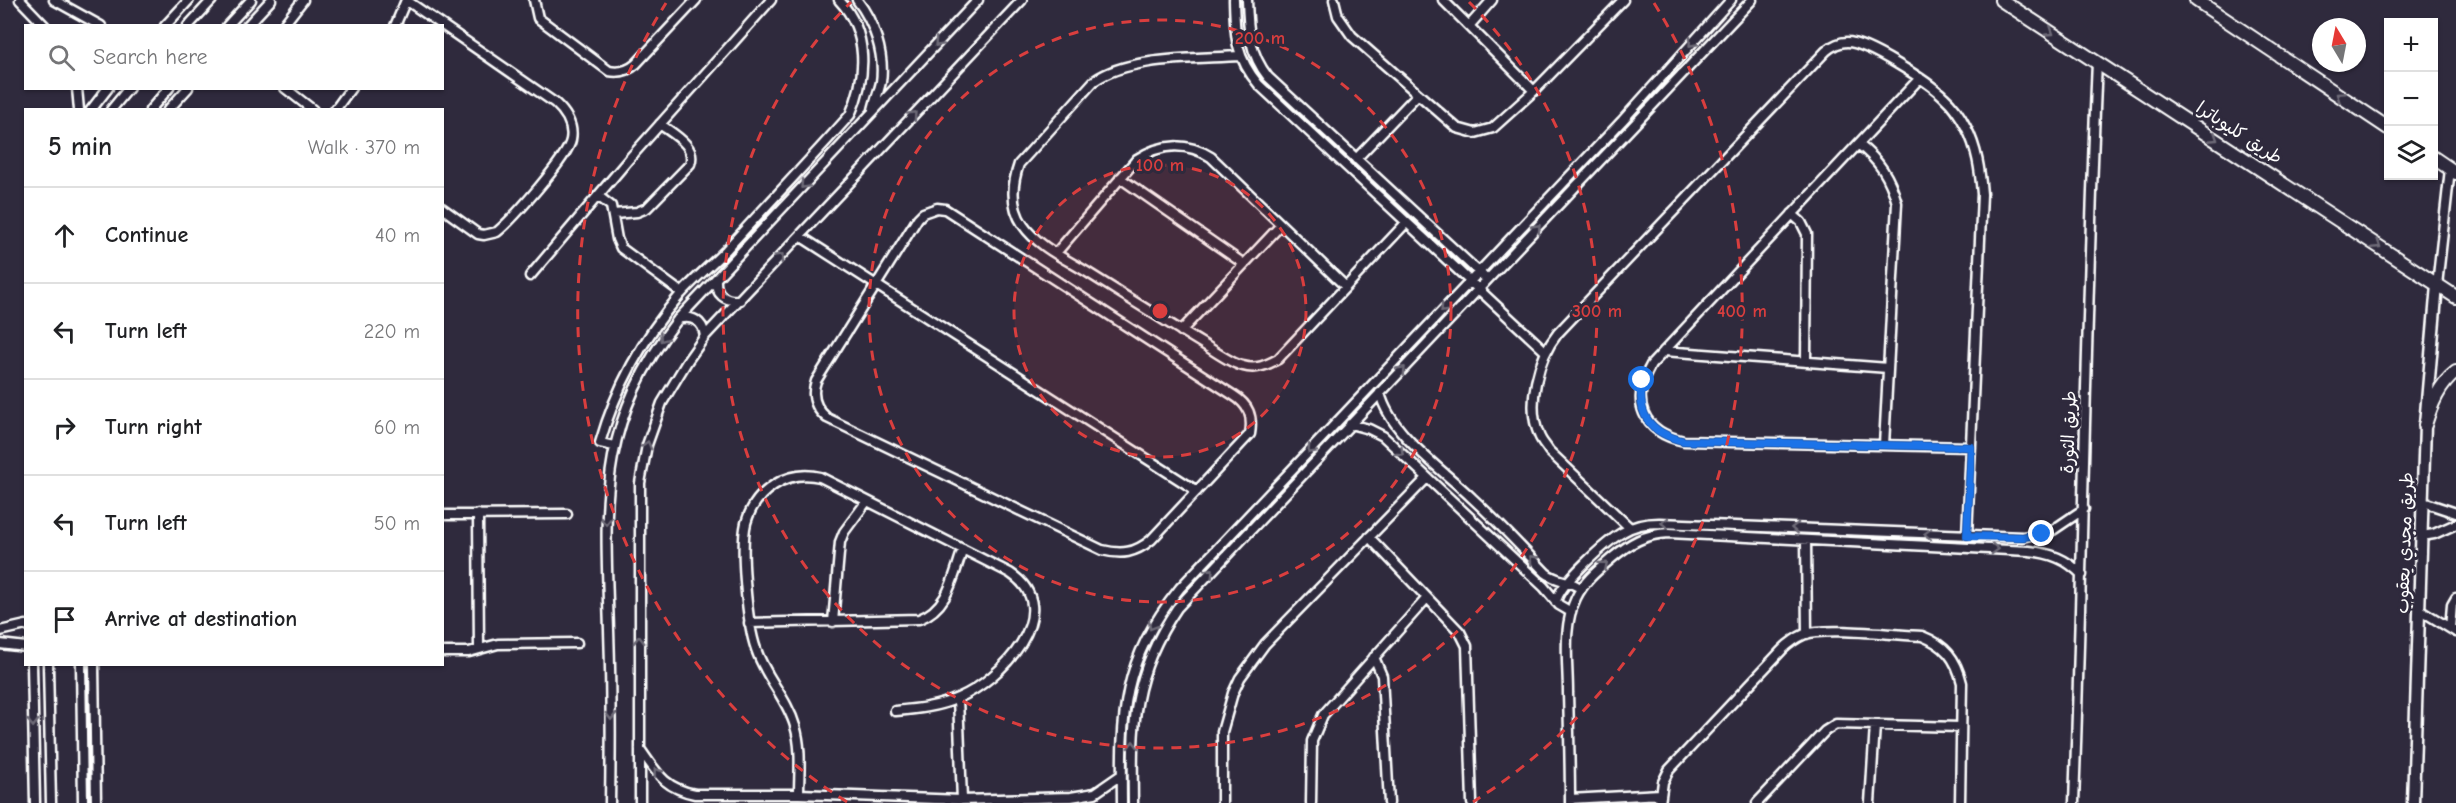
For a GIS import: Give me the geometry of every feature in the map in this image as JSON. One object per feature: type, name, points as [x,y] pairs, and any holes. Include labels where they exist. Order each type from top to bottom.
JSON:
[{"type":"main road","name":"طريق كليوباترا","points":[[2001,0],[2456,297]]},
{"type":"main road","points":[[2196,0],[2385,126]]},
{"type":"main road","points":[[2438,161],[2453,171]]},
{"type":"main road","points":[[2425,425],[2430,406],[2456,372]]},
{"type":"street","points":[[20,0],[43,24]]},
{"type":"street","points":[[54,0],[97,24]]},
{"type":"street","points":[[166,23],[189,0]]},
{"type":"street","points":[[190,24],[212,0]]},
{"type":"street","points":[[229,24],[251,0]]},
{"type":"street","points":[[249,24],[271,0]]},
{"type":"street","points":[[285,23],[303,0]]},
{"type":"street","points":[[396,24],[406,0],[441,24]]},
{"type":"street","points":[[534,0],[538,18],[609,71],[616,72],[631,69],[696,0]]},
{"type":"street","points":[[530,276],[660,124],[771,0]]},
{"type":"street","points":[[614,446],[600,443],[618,389],[652,330],[682,293],[850,115],[863,77],[863,57],[860,37],[852,18],[839,0]]},
{"type":"street","points":[[857,0],[867,13],[879,46],[881,80],[872,113]]},
{"type":"street","points":[[610,803],[611,698],[606,515],[608,479],[614,446],[627,404],[660,341],[678,319],[978,0]]},
{"type":"street","points":[[640,803],[638,513],[646,445],[662,403],[705,336],[1022,0]]},
{"type":"street","points":[[1234,0],[1239,56],[1251,76],[1545,351]]},
{"type":"street","points":[[1247,0],[1250,44],[1262,69],[1487,280]]},
{"type":"street","points":[[1334,0],[1338,16],[1345,28],[1457,128],[1475,133],[1493,128],[1534,91],[1623,0]]},
{"type":"street","points":[[1443,0],[1534,91]]},
{"type":"street","points":[[1469,26],[1492,0]]},
{"type":"street","points":[[1122,803],[1122,720],[1128,688],[1137,657],[1157,619],[1180,588],[1622,121],[1731,0]]},
{"type":"street","points":[[1133,803],[1132,739],[1135,706],[1143,673],[1157,639],[1189,594],[1752,0]]},
{"type":"street","points":[[444,26],[563,110],[571,129],[571,140],[562,158],[497,232],[484,236],[478,234],[444,209]]},
{"type":"street","points":[[1630,528],[1549,451],[1539,436],[1534,405],[1537,379],[1545,351],[1558,333],[1832,47],[1839,43],[1854,43],[1920,78],[1944,97],[1965,126],[1978,159],[1982,194],[1967,536]]},
{"type":"street","points":[[1239,56],[1131,65],[1112,70],[1095,81],[1019,164],[1014,179],[1014,202],[1022,224],[1032,236],[1056,253],[1181,331],[1241,366],[1254,368],[1278,359],[1406,223]]},
{"type":"street","name":"طريق الثورة","points":[[2074,803],[2097,62]]},
{"type":"street","points":[[1251,76],[1262,69]]},
{"type":"street","points":[[1920,78],[1651,365],[1642,380],[1640,397],[1643,413],[1653,428],[1667,437],[1684,441],[1971,447]]},
{"type":"street","points":[[77,90],[79,108]]},
{"type":"street","points":[[93,108],[106,90]]},
{"type":"street","points":[[113,108],[127,90]]},
{"type":"street","points":[[152,108],[167,90]]},
{"type":"street","points":[[170,108],[186,90]]},
{"type":"street","points":[[288,90],[310,108]]},
{"type":"street","points":[[336,108],[350,90]]},
{"type":"street","points":[[1356,159],[1418,94]]},
{"type":"street","points":[[614,214],[637,212],[647,208],[690,164],[692,156],[689,148],[660,124]]},
{"type":"street","points":[[1858,144],[1883,168],[1892,185],[1897,203],[1884,445]]},
{"type":"street","points":[[1056,253],[1137,159],[1153,150],[1171,146],[1188,147],[1211,157],[1346,287]]},
{"type":"street","points":[[2437,285],[2453,171]]},
{"type":"street","points":[[1120,178],[1244,264]]},
{"type":"street","points":[[780,191],[789,200]]},
{"type":"street","points":[[598,196],[609,204],[614,214],[617,239],[621,248],[682,293]]},
{"type":"street","points":[[930,209],[945,209],[1243,401],[1250,411],[1252,422],[1250,434],[1141,548],[1128,553],[1115,554],[1102,550],[827,418],[821,413],[813,397],[816,381],[876,285],[918,218],[930,209]]},
{"type":"street","points":[[1792,214],[1801,222],[1807,234],[1806,362]]},
{"type":"street","points":[[1181,331],[1281,225]]},
{"type":"street","points":[[800,236],[1197,491]]},
{"type":"street","points":[[716,279],[717,291],[722,296],[727,300],[740,300]]},
{"type":"street","name":"طريق مجدي يعقوب","points":[[2413,803],[2425,425],[2437,285]]},
{"type":"street","points":[[678,319],[684,317],[696,320],[704,330],[705,336]]},
{"type":"street","points":[[1664,351],[1888,368]]},
{"type":"street","points":[[1380,393],[1385,410],[1396,428],[1474,500],[1546,573],[1565,583],[1575,584],[1581,589]]},
{"type":"street","points":[[1350,424],[1383,436],[1544,587],[1556,602],[1571,612]]},
{"type":"street","points":[[799,794],[800,752],[795,727],[785,702],[760,661],[749,624],[745,531],[752,508],[762,495],[784,480],[806,475],[820,477],[1010,573],[1021,581],[1031,598],[1032,613],[1027,632],[1006,664],[985,683],[958,698],[933,706],[895,711]]},
{"type":"street","points":[[1222,803],[1222,732],[1239,678],[1265,644],[1427,478]]},
{"type":"street","points":[[833,622],[840,542],[844,532],[867,501]]},
{"type":"street","points":[[2423,502],[2456,513]]},
{"type":"street","points":[[1556,602],[1565,583],[1614,538],[1630,528],[1649,523],[2023,537],[2053,530],[2084,509]]},
{"type":"street","points":[[478,514],[478,649]]},
{"type":"street","points":[[444,515],[567,514]]},
{"type":"street","points":[[2422,536],[2441,532],[2456,524]]},
{"type":"street","points":[[1722,536],[1724,525]]},
{"type":"street","points":[[1853,542],[1854,531]]},
{"type":"street","points":[[1903,545],[1904,533]]},
{"type":"street","points":[[1960,803],[1962,683],[1958,668],[1946,649],[1935,641],[1914,636],[1827,632],[1807,633],[1793,640],[1782,650],[1669,770],[1660,799],[1570,801],[1568,633],[1571,612],[1581,589],[1594,573],[1625,547],[1638,539],[1662,534],[2022,550],[2052,555],[2069,563],[2082,575]]},
{"type":"street","points":[[1369,537],[1460,632],[1467,646],[1472,803]]},
{"type":"street","points":[[2022,550],[2023,537]]},
{"type":"street","points":[[1806,540],[1807,633]]},
{"type":"street","points":[[749,624],[905,621],[926,617],[938,608],[947,594],[963,549]]},
{"type":"street","points":[[1311,803],[1312,741],[1323,715],[1427,598]]},
{"type":"street","points":[[2453,630],[2452,605],[2456,598]]},
{"type":"street","points":[[2419,609],[2453,630]]},
{"type":"street","points":[[0,631],[24,625]]},
{"type":"street","points":[[444,652],[470,652],[498,644],[577,643]]},
{"type":"street","points":[[0,644],[24,647]]},
{"type":"street","points":[[1374,657],[1382,676],[1389,803]]},
{"type":"street","points":[[32,666],[35,803]]},
{"type":"street","points":[[48,666],[51,803]]},
{"type":"street","points":[[81,666],[83,803]]},
{"type":"street","points":[[94,666],[96,803]]},
{"type":"street","points":[[958,698],[962,800]]},
{"type":"street","points":[[1756,803],[1830,727],[1842,724],[1961,727]]},
{"type":"street","points":[[1870,803],[1875,725]]},
{"type":"street","points":[[640,749],[668,785],[682,792],[721,795],[799,794],[962,800],[1083,796],[1104,788],[1121,776]]},
{"type":"route","points":[[1642,380],[1640,397],[1643,413],[1653,428],[1667,437],[1684,441],[1971,447],[1967,536],[2031,537],[2042,534]]}]
